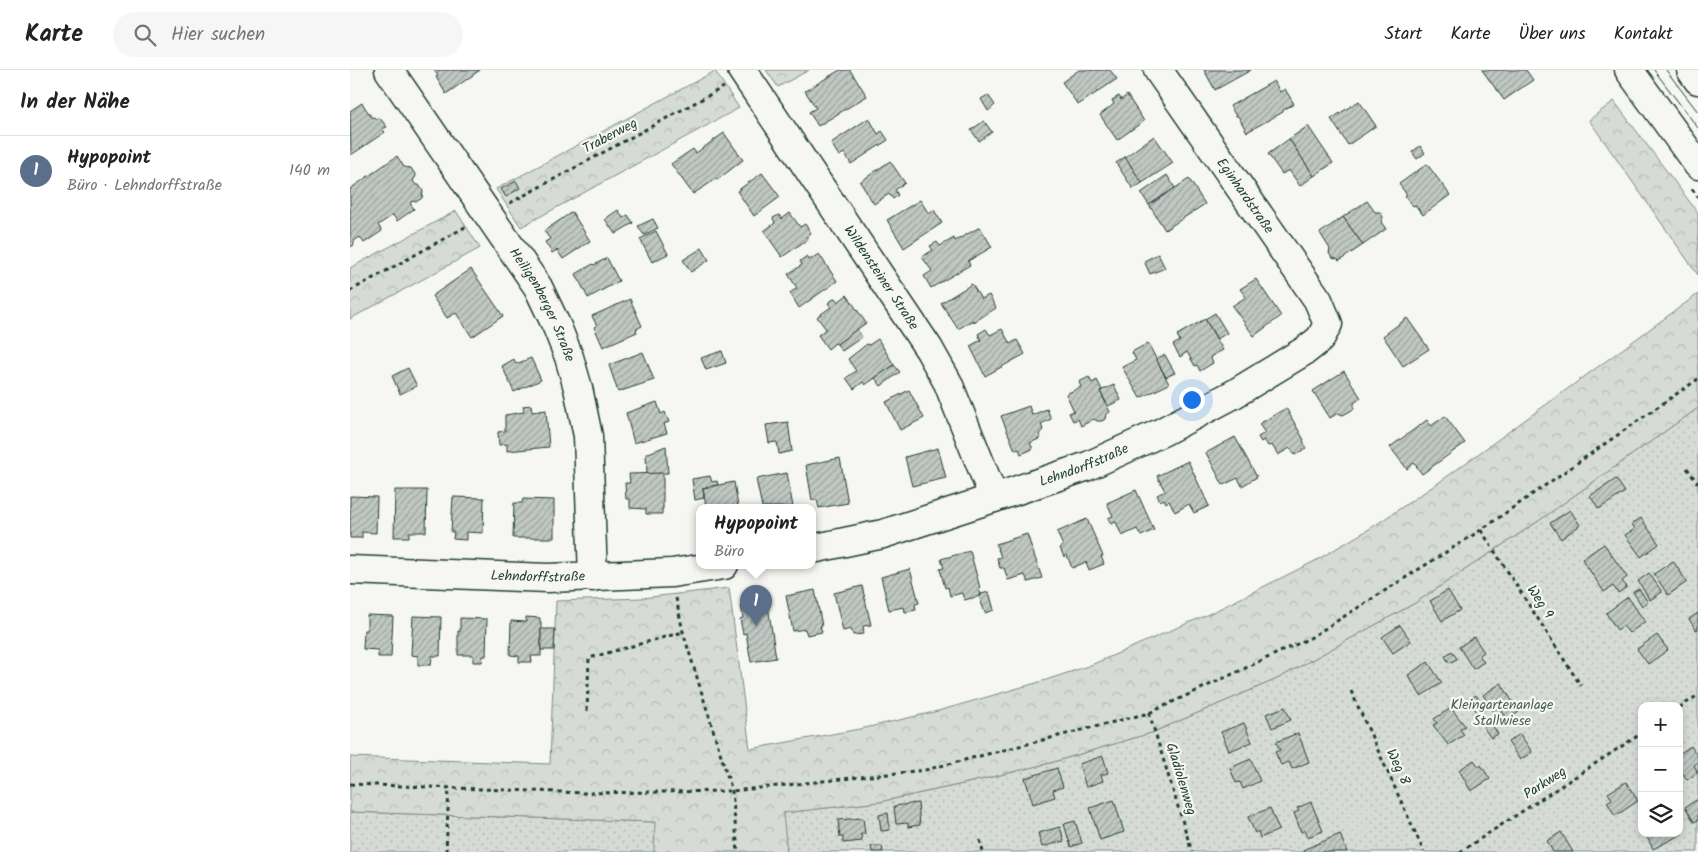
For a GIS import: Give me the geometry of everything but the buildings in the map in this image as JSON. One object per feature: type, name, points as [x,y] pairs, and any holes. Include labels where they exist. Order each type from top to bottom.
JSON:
[{"type":"street","name":"Heiligenberger Straße","points":[[388,70],[538,286],[557,327],[569,357],[578,388],[588,436],[593,577]]},
{"type":"street","name":"Eginhardstraße","points":[[1158,70],[1318,300],[1328,324]]},
{"type":"street","points":[[1629,70],[1698,165]]},
{"type":"street","points":[[1691,70],[1698,80]]},
{"type":"street","name":"Wildensteiner Straße","points":[[734,78],[929,349],[948,383],[994,498]]},
{"type":"street","name":"Lehndorffstraße","points":[[816,548],[883,534],[1088,466],[1162,432],[1234,394],[1306,350],[1320,339],[1328,324]]},
{"type":"street","name":"Lehndorffstraße","points":[[350,570],[548,578],[672,573],[698,569]]},
{"type":"path","name":"Traberweg","points":[[502,207],[734,78]]},
{"type":"path","points":[[350,291],[471,224]]},
{"type":"path","points":[[350,784],[585,793],[732,791],[925,770],[1149,713],[1310,638],[1481,530],[1698,379]]},
{"type":"path","points":[[1687,468],[1698,484]]},
{"type":"path","name":"Weg 9","points":[[1481,530],[1581,686]]},
{"type":"path","points":[[677,605],[683,632],[732,791],[738,852]]},
{"type":"path","points":[[587,711],[589,658],[683,632]]},
{"type":"path","name":"Weg 8","points":[[1351,691],[1424,852]]},
{"type":"path","points":[[1683,705],[1698,695]]},
{"type":"path","name":"Gladiolenweg","points":[[1149,713],[1192,852]]},
{"type":"path","name":"Parkweg","points":[[1460,852],[1638,736]]},
{"type":"path","points":[[446,852],[449,788]]},
{"type":"path","points":[[980,840],[983,852]]},
{"type":"green space","points":[[766,70],[809,70],[778,87]]},
{"type":"green space","points":[[715,71],[739,108],[521,227],[496,189]]},
{"type":"green space","points":[[1614,101],[1698,213],[1698,275],[1589,120]]},
{"type":"green space","points":[[456,211],[480,248],[350,319],[350,268]]},
{"type":"green space","points":[[1698,294],[1698,408],[1537,522],[1415,603],[1277,679],[1151,733],[1050,763],[963,784],[879,802],[783,813],[787,852],[654,852],[655,822],[350,812],[350,757],[550,764],[556,601],[642,598],[729,588],[750,749],[865,728],[938,711],[1043,681],[1091,665],[1211,613],[1315,561],[1371,528],[1441,481]]},
{"type":"green space","name":"Kleingartenanlage Stallwiese","points":[[1698,408],[1698,852],[350,852],[350,812],[657,822],[783,813],[879,802],[963,784],[1050,763],[1151,733],[1277,679],[1415,603],[1537,522]]},
{"type":"tram line","points":[[1654,70],[1698,128]]},
{"type":"tram line","points":[[1666,70],[1698,112]]},
{"type":"place","name":"Hypopoint","points":[[756,626]]}]
